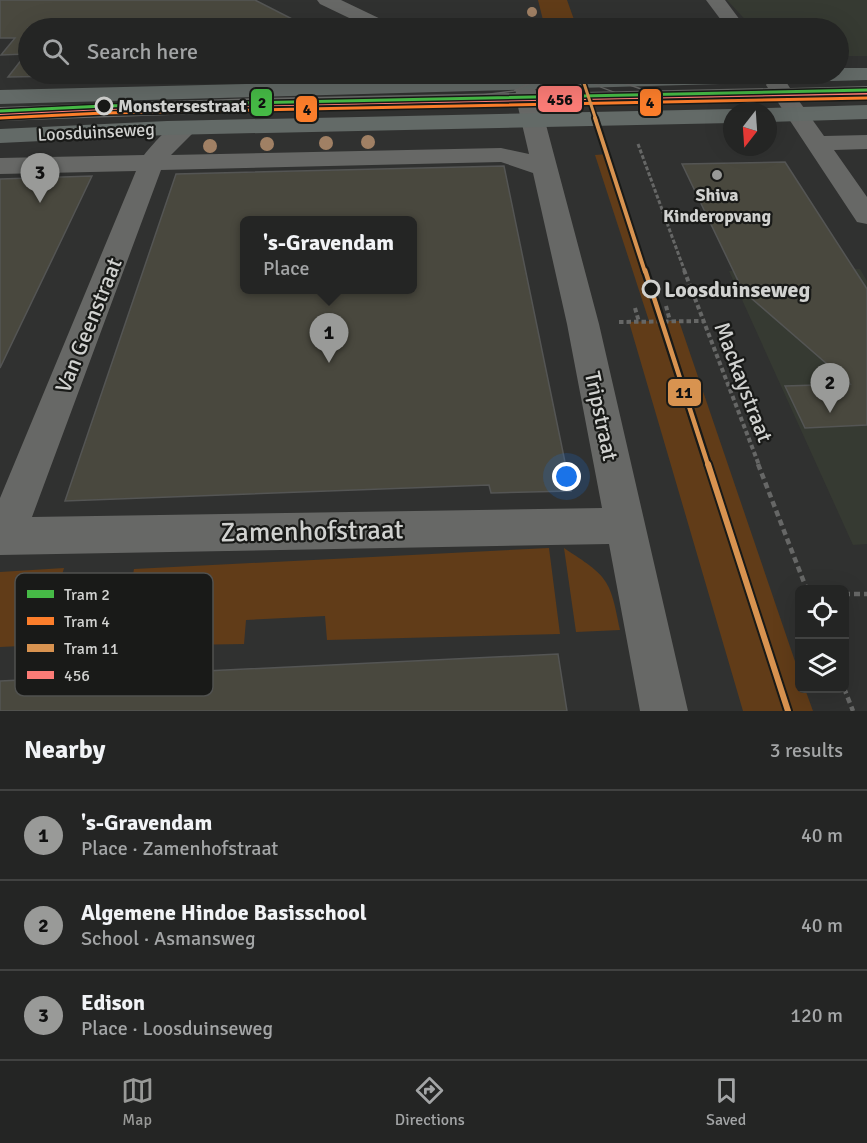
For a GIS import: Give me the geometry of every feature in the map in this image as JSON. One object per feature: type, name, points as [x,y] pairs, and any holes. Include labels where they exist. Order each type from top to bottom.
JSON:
[{"type":"main road","points":[[849,74],[867,74]]},
{"type":"main road","points":[[0,97],[527,91],[633,84]]},
{"type":"main road","name":"Loosduinseweg","points":[[0,136],[75,135],[187,127],[527,91],[723,115]]},
{"type":"main road","name":"Loosduinseweg","points":[[777,111],[791,105],[867,112]]},
{"type":"street","points":[[326,0],[362,18]]},
{"type":"street","points":[[715,0],[729,18]]},
{"type":"street","points":[[776,84],[867,216]]},
{"type":"street","name":"Loosduinseweg","points":[[0,114],[270,105],[527,91],[791,105],[867,93]]},
{"type":"street","name":"Tripstraat","points":[[527,91],[583,324],[664,711]]},
{"type":"street","name":"Van Geenstraat","points":[[3,536],[152,162],[164,147],[187,127]]},
{"type":"street","points":[[818,143],[867,142]]},
{"type":"street","name":"Loosduinseweg","points":[[0,166],[501,155],[546,169]]},
{"type":"street","name":"Zamenhofstraat","points":[[3,536],[624,525]]},
{"type":"path","name":"Mackaystraat","points":[[636,138],[642,161],[798,570]]},
{"type":"path","points":[[666,306],[670,321]]},
{"type":"path","points":[[635,308],[639,322]]},
{"type":"path","points":[[583,324],[703,321]]},
{"type":"path","points":[[798,570],[805,585]]},
{"type":"path","points":[[849,594],[867,594]]},
{"type":"path","points":[[846,693],[853,711]]},
{"type":"shaded area","points":[[538,0],[567,0],[573,18],[542,18]]},
{"type":"shaded area","points":[[727,0],[867,0],[867,56],[849,56],[849,18],[744,18]]},
{"type":"shaded area","points":[[608,154],[663,321],[679,321],[795,661],[795,693],[806,693],[813,711],[743,711],[629,322],[649,321],[595,155]]},
{"type":"shaded area","points":[[860,269],[867,281],[867,544],[853,545],[729,271]]},
{"type":"shaded area","points":[[549,548],[560,634],[327,640],[325,616],[246,620],[244,644],[213,644],[213,573],[133,573],[134,569]]},
{"type":"shaded area","points":[[564,548],[590,566],[605,580],[613,599],[620,630],[576,632]]},
{"type":"shaded area","points":[[64,568],[63,573],[15,573],[15,646],[0,647],[0,572]]},
{"type":"building","points":[[0,0],[255,0],[290,18],[18,18],[18,54],[1,55],[15,38],[0,38]]},
{"type":"building","points":[[18,64],[18,77],[8,77]]},
{"type":"building","points":[[785,162],[867,289],[867,425],[805,428],[785,386],[850,384],[743,291],[682,164]]},
{"type":"building","points":[[504,166],[571,491],[491,493],[489,485],[65,501],[176,174]]},
{"type":"building","points":[[92,176],[60,243],[0,368],[0,179]]},
{"type":"building","points":[[558,654],[567,711],[0,711],[0,681],[15,680],[15,696],[213,696],[213,671]]},
{"type":"tram line","points":[[450,99],[514,91],[528,84]]},
{"type":"tram line","points":[[485,104],[531,98],[558,84]]},
{"type":"tram line","name":"11","points":[[584,84],[788,711]]},
{"type":"tram line","points":[[595,84],[630,97],[688,102]]},
{"type":"tram line","points":[[627,84],[644,90],[692,94]]},
{"type":"tram line","name":"2","points":[[0,111],[104,106],[867,90]]},
{"type":"tram line","name":"4","points":[[0,118],[104,113],[867,98]]},
{"type":"transit line","name":"456","points":[[0,114],[259,105],[867,93]]},
{"type":"place","name":"Monstersestraat","points":[[104,106]]},
{"type":"place","name":"Shiva Kinderopvang","points":[[717,175]]},
{"type":"place","name":"Edison","points":[[40,203]]},
{"type":"place","name":"Loosduinseweg","points":[[651,289]]},
{"type":"place","name":"'s-Gravendam","points":[[329,363]]},
{"type":"place","name":"Algemene Hindoe Basisschool","points":[[830,413]]}]
